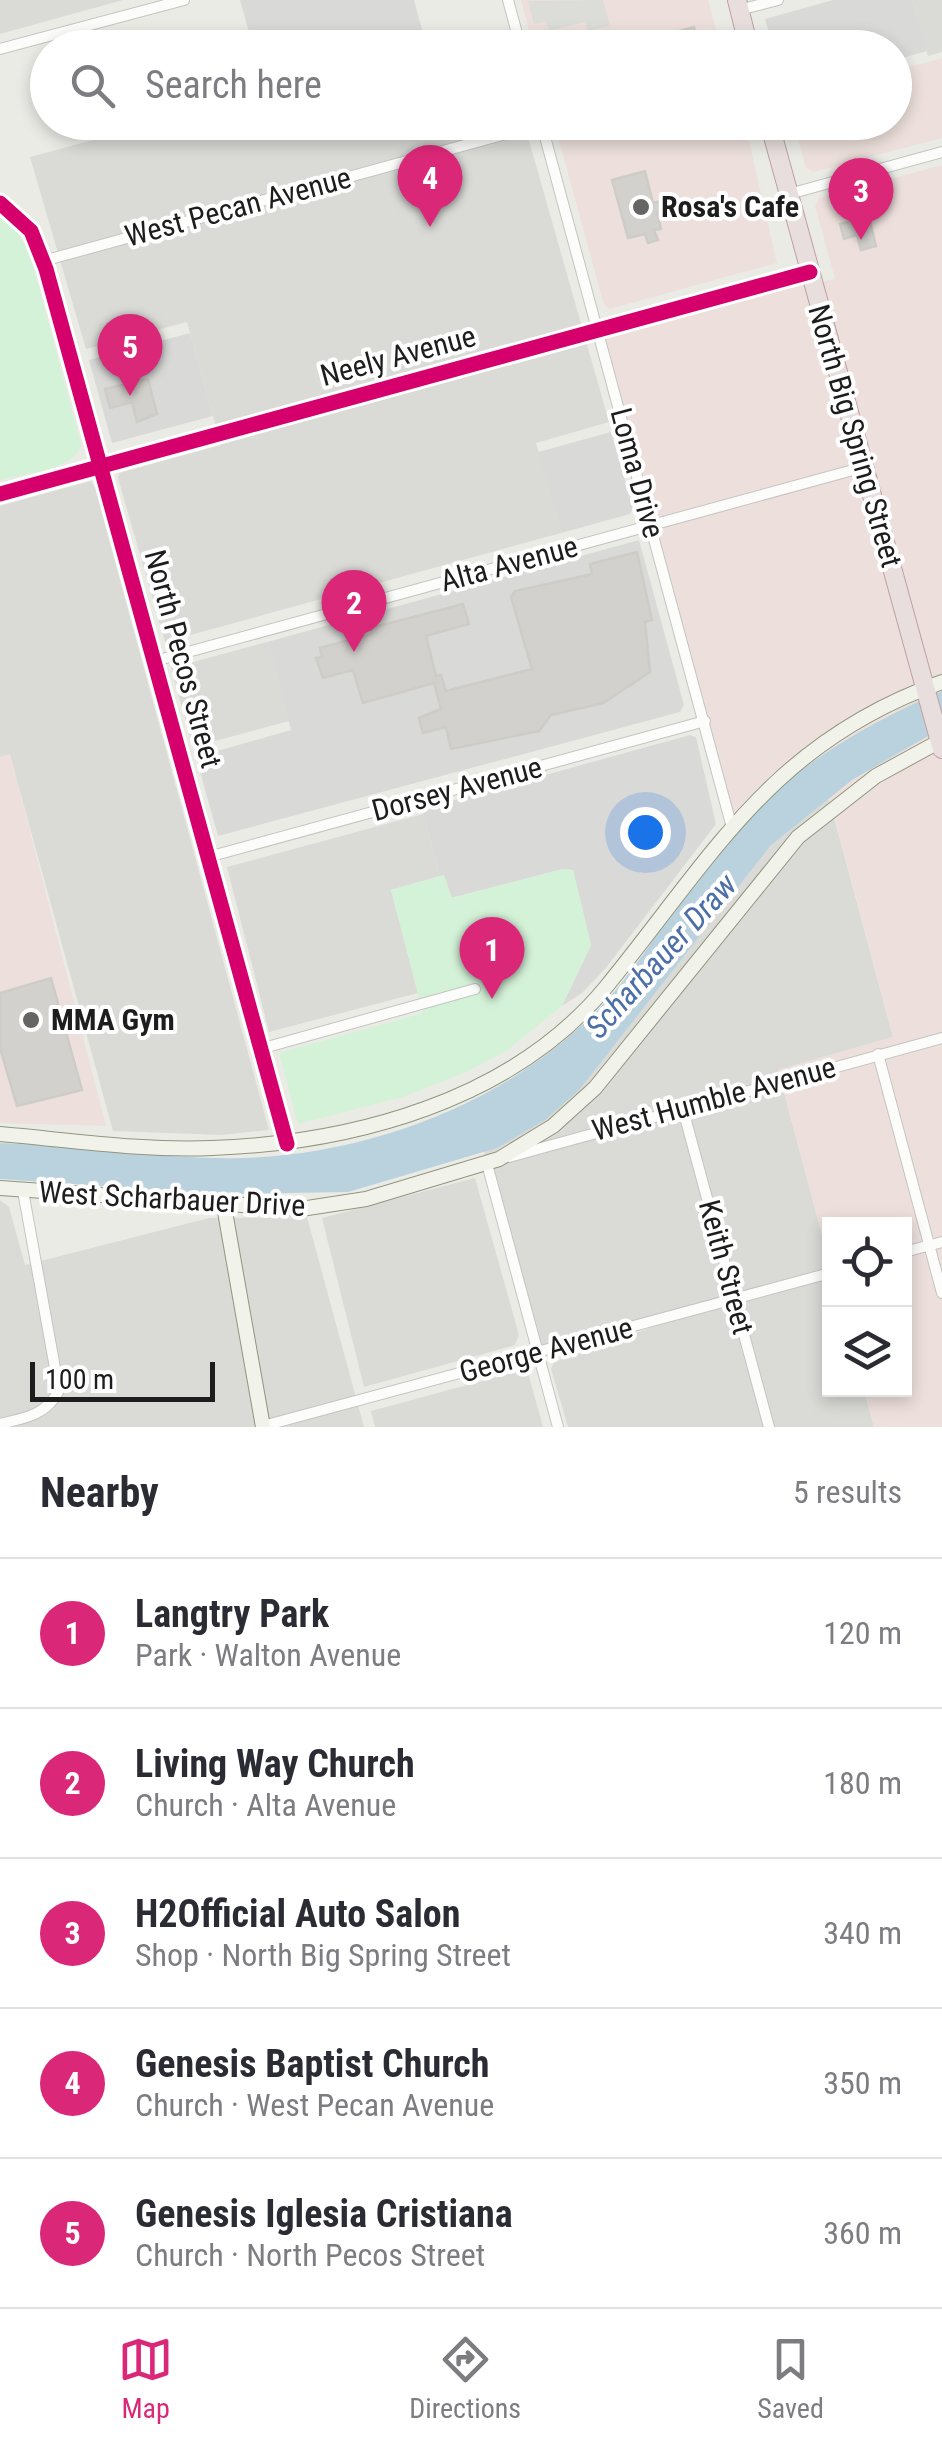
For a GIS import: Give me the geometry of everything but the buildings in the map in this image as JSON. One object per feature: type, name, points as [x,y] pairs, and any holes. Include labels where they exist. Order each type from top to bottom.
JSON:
[{"type":"highway","points":[[738,5],[744,30]]},
{"type":"highway","name":"North Big Spring Street","points":[[775,140],[864,467],[934,685],[941,743]]},
{"type":"main road","name":"North Pecos Street","points":[[0,203],[26,224],[43,261],[287,1144]]},
{"type":"main road","name":"Neely Avenue","points":[[0,494],[810,272]]},
{"type":"main road","name":"West Scharbauer Drive","points":[[0,1134],[168,1148],[287,1144],[446,1101],[540,1048],[605,988],[732,824],[781,775],[828,740],[934,685]]},
{"type":"main road","name":"West Scharbauer Drive","points":[[0,1188],[224,1206],[324,1206],[487,1164],[535,1138],[595,1088],[798,837],[876,776],[941,743]]},
{"type":"main road","points":[[224,1206],[263,1427]]},
{"type":"street","points":[[71,30],[184,0]]},
{"type":"street","points":[[508,0],[516,30]]},
{"type":"street","points":[[738,5],[778,0]]},
{"type":"street","points":[[0,49],[30,41]]},
{"type":"street","name":"West Pecan Avenue","points":[[43,261],[482,140]]},
{"type":"street","name":"Loma Drive","points":[[548,140],[732,824]]},
{"type":"street","points":[[789,194],[942,152]]},
{"type":"street","name":"Alta Avenue","points":[[155,661],[864,467]]},
{"type":"street","name":"Dorsey Avenue","points":[[208,857],[705,722]]},
{"type":"street","points":[[260,1048],[475,989]]},
{"type":"street","name":"West Humble Avenue","points":[[487,1164],[682,1106],[942,1038]]},
{"type":"street","points":[[878,1054],[942,1293]]},
{"type":"street","name":"Keith Street","points":[[682,1106],[769,1427]]},
{"type":"street","points":[[487,1164],[558,1427]]},
{"type":"street","points":[[0,1424],[45,1410],[59,1390],[23,1191]]},
{"type":"street","points":[[912,1250],[942,1242]]},
{"type":"street","name":"George Avenue","points":[[263,1427],[822,1275]]},
{"type":"shaded area","points":[[0,0],[123,0],[0,34]]},
{"type":"shaded area","points":[[240,0],[414,0],[422,30],[248,30]]},
{"type":"shaded area","points":[[521,0],[708,0],[716,30],[529,30]]},
{"type":"shaded area","points":[[603,0],[610,26],[588,30],[585,22],[549,30],[546,21],[534,24],[528,1]]},
{"type":"shaded area","points":[[833,0],[912,0],[927,51],[912,55],[912,30],[768,30],[765,19]]},
{"type":"shaded area","points":[[912,0],[942,0],[942,52],[928,56]]},
{"type":"shaded area","points":[[942,58],[942,138],[814,172],[806,168],[799,140],[912,140],[912,66]]},
{"type":"shaded area","points":[[93,140],[529,140],[609,422],[536,443],[561,533],[165,642],[118,478],[119,473],[221,445],[187,322],[86,349],[30,157]]},
{"type":"shaded area","points":[[559,140],[749,140],[777,263],[610,309],[604,305]]},
{"type":"shaded area","points":[[942,165],[942,1427],[874,1427],[866,1397],[912,1397],[912,1217],[822,1217],[822,1235],[778,1070],[893,1037],[825,781],[742,854],[598,330],[696,303],[835,279],[815,206],[819,198]]},
{"type":"shaded area","points":[[190,333],[213,416],[112,443],[89,360]]},
{"type":"shaded area","points":[[611,432],[633,508],[630,514],[561,533],[538,452]]},
{"type":"shaded area","points":[[91,481],[269,1130],[221,1135],[113,1131],[10,755],[0,757],[0,506]]},
{"type":"shaded area","points":[[639,540],[684,705],[680,712],[218,836],[196,757],[291,730],[267,642]]},
{"type":"shaded area","points":[[267,642],[289,721],[193,747],[171,668]]},
{"type":"shaded area","points":[[690,735],[696,737],[716,824],[605,969],[582,993],[562,1006],[591,945],[573,870],[563,869],[451,898],[444,876],[440,876],[423,814],[426,808]]},
{"type":"shaded area","points":[[10,754],[106,1126],[0,1123],[0,757]]},
{"type":"shaded area","points":[[824,780],[893,1037],[778,1070],[822,1235],[822,1397],[866,1397],[874,1427],[568,1427],[551,1369],[554,1362],[715,1305],[538,1352],[476,1122],[504,1108]]},
{"type":"shaded area","points":[[423,814],[440,876],[391,890],[418,993],[269,1032],[227,867]]},
{"type":"shaded area","points":[[475,1178],[519,1335],[515,1345],[364,1387],[322,1218]]},
{"type":"shaded area","points":[[0,1200],[9,1207],[25,1265],[209,1218],[307,1217],[364,1427],[0,1427]]},
{"type":"shaded area","points":[[527,1369],[543,1427],[375,1427],[371,1411]]},
{"type":"green space","points":[[0,217],[18,233],[30,255],[81,445],[69,460],[58,465],[0,480]]},
{"type":"green space","points":[[563,869],[573,870],[591,945],[562,1006],[506,1051],[464,1073],[403,1097],[298,1124],[279,1053],[423,1013],[391,890],[444,875],[452,898]]},
{"type":"water","name":"Scharbauer Draw","points":[[942,691],[942,728],[852,780],[770,846],[580,1089],[545,1120],[497,1148],[348,1192],[215,1194],[0,1179],[0,1143],[212,1158],[295,1154],[401,1130],[501,1085],[546,1055],[587,1020],[623,981],[721,846],[781,786],[832,749]]},
{"type":"cycle path","points":[[0,203],[31,231],[46,269],[287,1144]]},
{"type":"cycle path","points":[[0,494],[810,272]]},
{"type":"place","name":"Rosa's Cafe","points":[[641,207]]},
{"type":"place","name":"Genesis Baptist Church","points":[[430,227]]},
{"type":"place","name":"H2Official Auto Salon","points":[[861,240]]},
{"type":"place","name":"Genesis Iglesia Cristiana","points":[[130,396]]},
{"type":"place","name":"Living Way Church","points":[[354,652]]},
{"type":"place","name":"Langtry Park","points":[[492,999]]},
{"type":"place","name":"MMA Gym","points":[[31,1020]]}]
